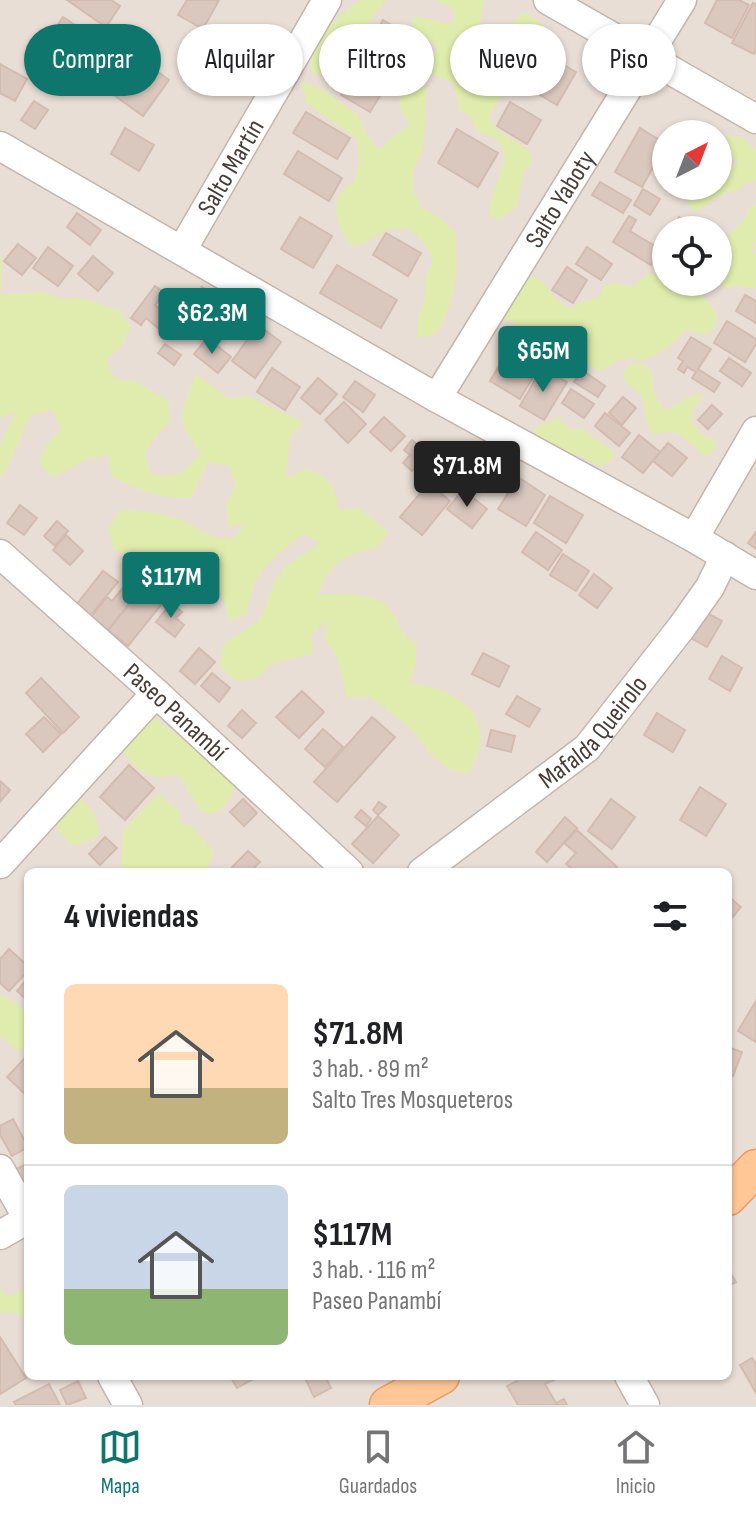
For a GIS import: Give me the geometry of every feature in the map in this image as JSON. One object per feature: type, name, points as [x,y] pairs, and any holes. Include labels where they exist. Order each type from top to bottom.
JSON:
[{"type":"main road","points":[[732,1193],[756,1168]]},
{"type":"main road","points":[[388,1405],[434,1380]]},
{"type":"street","name":"Salto Martín","points":[[182,250],[327,0]]},
{"type":"street","points":[[548,0],[590,24]]},
{"type":"street","name":"Salto Yaboty","points":[[667,24],[682,0]]},
{"type":"street","points":[[676,73],[756,119]]},
{"type":"street","name":"Salto Yaboty","points":[[437,398],[622,96]]},
{"type":"street","points":[[0,146],[437,398],[756,575]]},
{"type":"street","points":[[694,538],[756,431]]},
{"type":"street","name":"Paseo Panambí","points":[[0,554],[345,868]]},
{"type":"street","name":"Mafalda Queirolo","points":[[427,868],[587,748],[681,628],[710,587],[725,556]]},
{"type":"street","points":[[0,864],[156,693]]},
{"type":"street","points":[[0,1169],[24,1212]]},
{"type":"street","points":[[0,1235],[24,1221]]},
{"type":"street","points":[[114,1380],[128,1405]]},
{"type":"street","points":[[631,1380],[645,1405]]},
{"type":"shaded area","points":[[0,0],[756,0],[756,1405],[0,1405]]},
{"type":"green space","points":[[361,0],[387,0],[368,24],[332,24]]},
{"type":"green space","points":[[435,0],[484,0],[480,24],[450,24],[450,82],[434,75],[437,48],[434,45],[434,24],[413,24],[413,17],[453,23],[455,13],[449,6]]},
{"type":"green space","points":[[524,12],[543,24],[512,24]]},
{"type":"green space","points":[[319,41],[319,74],[311,72],[313,51]]},
{"type":"green space","points":[[303,82],[319,88],[319,96],[332,96],[358,115],[366,134],[379,150],[410,125],[400,108],[401,96],[426,96],[423,150],[414,168],[412,189],[422,208],[440,218],[455,232],[456,246],[452,297],[436,334],[417,338],[418,318],[425,300],[425,280],[433,261],[424,243],[410,229],[389,229],[354,248],[340,228],[336,206],[343,191],[358,173],[357,139],[306,103]]},
{"type":"green space","points":[[456,96],[503,96],[489,117],[494,128],[530,152],[531,163],[524,171],[517,206],[500,219],[490,217],[490,205],[502,168],[502,146],[494,138],[479,133],[469,115],[460,111]]},
{"type":"green space","points":[[732,137],[743,138],[756,151],[756,181],[732,192],[732,167],[738,163],[732,158]]},
{"type":"green space","points":[[688,200],[714,200],[696,212],[689,206]]},
{"type":"green space","points":[[756,205],[756,238],[752,250],[756,256],[756,288],[732,287],[732,232],[745,219],[749,208]]},
{"type":"green space","points":[[2,256],[1,295],[43,292],[62,299],[83,298],[120,311],[131,328],[121,346],[107,360],[113,378],[135,381],[169,402],[170,422],[145,453],[150,473],[179,473],[201,453],[186,432],[182,415],[196,374],[228,398],[248,397],[303,422],[290,438],[286,479],[304,469],[320,475],[332,488],[339,510],[359,508],[389,533],[376,548],[338,562],[325,578],[318,595],[370,597],[394,615],[403,633],[416,644],[416,664],[409,683],[429,687],[461,701],[472,711],[478,723],[480,738],[477,755],[468,775],[446,767],[431,755],[403,722],[370,697],[347,698],[337,658],[324,639],[327,621],[311,634],[313,654],[271,664],[258,678],[236,681],[220,666],[224,644],[260,620],[275,581],[287,565],[321,543],[303,534],[282,551],[258,577],[247,614],[229,621],[219,589],[199,568],[177,559],[184,577],[203,583],[212,602],[192,597],[179,575],[159,569],[152,551],[133,558],[113,549],[109,528],[120,511],[141,511],[176,518],[214,537],[234,538],[246,523],[229,527],[226,505],[236,486],[229,466],[208,462],[191,498],[149,493],[111,476],[109,455],[89,458],[53,478],[39,463],[47,444],[61,429],[52,409],[30,416],[5,473],[0,476],[0,446],[16,411],[0,418],[0,258]]},
{"type":"green space","points":[[648,273],[652,274],[652,296],[702,296],[716,314],[716,324],[706,335],[686,330],[667,348],[651,357],[625,359],[599,370],[580,359],[570,363],[539,348],[514,323],[504,320],[498,311],[518,285],[531,278],[538,279],[558,301],[571,309],[599,297],[603,288],[612,283],[632,287]]},
{"type":"green space","points":[[632,363],[649,369],[654,393],[666,411],[693,395],[704,395],[692,412],[691,422],[705,437],[715,441],[714,451],[705,457],[682,436],[672,432],[652,434],[643,400],[624,381],[624,370]]},
{"type":"green space","points":[[559,417],[569,428],[583,429],[608,447],[615,454],[610,461],[597,465],[578,455],[556,452],[531,437],[537,427]]},
{"type":"green space","points":[[153,717],[229,776],[235,786],[223,808],[209,815],[200,810],[180,776],[147,774],[124,753],[121,748],[143,719]]},
{"type":"green space","points":[[158,794],[180,813],[180,823],[192,827],[214,851],[207,868],[121,868],[123,831]]},
{"type":"green space","points":[[72,796],[92,811],[98,837],[72,846],[59,831],[56,821]]},
{"type":"green space","points":[[0,995],[17,1004],[24,1012],[24,1048],[17,1051],[0,1036]]},
{"type":"green space","points":[[0,1285],[3,1293],[12,1297],[24,1290],[24,1318],[15,1313],[0,1313]]},
{"type":"building","points":[[67,0],[111,0],[120,6],[108,24],[102,24]]},
{"type":"building","points":[[187,0],[219,0],[206,24],[194,24],[178,15]]},
{"type":"building","points":[[717,0],[739,0],[749,5],[732,38],[705,23]]},
{"type":"building","points":[[753,3],[756,4],[754,54],[732,43]]},
{"type":"building","points":[[63,17],[74,24],[58,24]]},
{"type":"building","points":[[0,64],[24,77],[24,84],[15,101],[0,93]]},
{"type":"building","points":[[566,66],[576,72],[566,89]]},
{"type":"building","points":[[161,74],[169,80],[161,91]]},
{"type":"building","points":[[115,96],[157,96],[143,116]]},
{"type":"building","points":[[343,96],[380,96],[370,112]]},
{"type":"building","points":[[542,96],[562,96],[557,105]]},
{"type":"building","points":[[34,101],[48,110],[35,129],[21,120]]},
{"type":"building","points":[[510,102],[541,120],[527,144],[497,126]]},
{"type":"building","points":[[306,112],[350,138],[337,159],[293,133]]},
{"type":"building","points":[[125,128],[154,145],[139,171],[111,154]]},
{"type":"building","points":[[640,128],[652,135],[652,169],[642,187],[615,172]]},
{"type":"building","points":[[457,129],[498,153],[478,187],[438,163]]},
{"type":"building","points":[[298,151],[342,178],[329,201],[284,174]]},
{"type":"building","points":[[600,182],[631,200],[623,213],[592,195]]},
{"type":"building","points":[[643,189],[652,194],[652,200],[659,200],[650,215],[634,205]]},
{"type":"building","points":[[77,213],[101,230],[90,245],[67,227]]},
{"type":"building","points":[[629,216],[636,220],[630,231],[652,244],[651,265],[613,242]]},
{"type":"building","points":[[300,217],[332,236],[313,268],[281,249]]},
{"type":"building","points":[[386,233],[421,253],[408,276],[373,255]]},
{"type":"building","points":[[18,244],[36,258],[22,275],[4,261]]},
{"type":"building","points":[[48,247],[73,266],[58,286],[33,268]]},
{"type":"building","points":[[587,247],[612,264],[601,280],[576,264]]},
{"type":"building","points":[[93,256],[113,273],[98,291],[78,274]]},
{"type":"building","points":[[337,265],[397,300],[381,328],[320,293]]},
{"type":"building","points":[[567,267],[587,280],[573,303],[552,290]]},
{"type":"building","points":[[155,286],[165,293],[155,305],[167,315],[158,328],[146,318],[141,325],[131,318]]},
{"type":"building","points":[[202,287],[226,303],[203,337],[180,321]]},
{"type":"building","points":[[745,295],[756,301],[756,323],[736,311]]},
{"type":"building","points":[[727,321],[756,339],[745,362],[714,343]]},
{"type":"building","points":[[258,325],[281,342],[255,378],[232,361]]},
{"type":"building","points":[[691,337],[711,349],[698,369],[720,383],[714,392],[692,378],[696,372],[687,367],[684,373],[678,369],[683,361],[678,358]]},
{"type":"building","points":[[207,338],[231,357],[218,373],[194,354]]},
{"type":"building","points":[[514,341],[544,358],[520,399],[490,381]]},
{"type":"building","points":[[165,344],[181,355],[174,365],[158,353]]},
{"type":"building","points":[[729,358],[751,373],[742,386],[720,371]]},
{"type":"building","points":[[272,368],[300,387],[285,410],[257,392]]},
{"type":"building","points":[[542,368],[567,382],[544,420],[520,406]]},
{"type":"building","points":[[582,370],[605,386],[598,397],[574,382]]},
{"type":"building","points":[[318,378],[337,394],[320,414],[301,398]]},
{"type":"building","points":[[355,381],[375,395],[363,412],[343,397]]},
{"type":"building","points":[[571,389],[594,404],[584,418],[562,403]]},
{"type":"building","points":[[623,397],[636,408],[622,425],[609,413]]},
{"type":"building","points":[[344,402],[366,424],[348,443],[325,420]]},
{"type":"building","points":[[712,405],[722,414],[708,429],[698,420]]},
{"type":"building","points":[[605,413],[630,433],[619,446],[595,426]]},
{"type":"building","points":[[384,417],[405,436],[391,451],[370,432]]},
{"type":"building","points":[[639,435],[660,452],[643,473],[622,457]]},
{"type":"building","points":[[412,440],[435,459],[426,469],[419,463],[412,471],[403,463],[410,455],[404,450]]},
{"type":"building","points":[[668,443],[687,458],[672,476],[653,461]]},
{"type":"building","points":[[518,477],[545,495],[526,526],[498,509]]},
{"type":"building","points":[[429,483],[450,501],[422,535],[400,517]]},
{"type":"building","points":[[463,490],[487,509],[472,528],[447,509]]},
{"type":"building","points":[[550,496],[583,515],[566,543],[534,523]]},
{"type":"building","points":[[20,505],[37,518],[24,535],[7,523]]},
{"type":"building","points":[[57,521],[68,531],[55,546],[44,536]]},
{"type":"building","points":[[536,532],[562,550],[548,570],[522,552]]},
{"type":"building","points":[[756,532],[756,549],[748,543]]},
{"type":"building","points":[[66,535],[83,551],[70,565],[53,550]]},
{"type":"building","points":[[563,554],[589,571],[576,591],[550,575]]},
{"type":"building","points":[[103,571],[118,582],[90,616],[76,605]]},
{"type":"building","points":[[594,574],[612,588],[597,608],[579,595]]},
{"type":"building","points":[[127,583],[138,593],[108,630],[92,616],[107,597],[112,601]]},
{"type":"building","points":[[142,589],[161,605],[128,646],[108,630]]},
{"type":"building","points":[[171,603],[182,612],[176,618],[184,625],[175,637],[156,622]]},
{"type":"building","points":[[703,611],[722,621],[707,647],[689,637]]},
{"type":"building","points":[[199,648],[215,662],[195,684],[180,671]]},
{"type":"building","points":[[483,653],[509,666],[499,687],[472,674]]},
{"type":"building","points":[[722,656],[742,668],[730,691],[709,679]]},
{"type":"building","points":[[212,673],[230,688],[219,702],[201,686]]},
{"type":"building","points":[[41,678],[79,717],[63,733],[26,693]]},
{"type":"building","points":[[302,691],[324,712],[299,738],[276,717]]},
{"type":"building","points":[[517,696],[540,709],[529,727],[506,714]]},
{"type":"building","points":[[242,710],[256,723],[242,738],[228,726]]},
{"type":"building","points":[[657,713],[685,730],[673,752],[644,735]]},
{"type":"building","points":[[44,717],[61,734],[43,752],[26,734]]},
{"type":"building","points":[[372,717],[395,737],[337,802],[314,782]]},
{"type":"building","points":[[323,729],[343,747],[325,767],[305,749]]},
{"type":"building","points":[[491,730],[515,736],[511,752],[487,746]]},
{"type":"building","points":[[129,765],[154,788],[125,820],[100,797]]},
{"type":"building","points":[[0,781],[10,790],[0,802]]},
{"type":"building","points":[[700,787],[726,804],[706,836],[680,820]]},
{"type":"building","points":[[243,799],[257,813],[244,826],[230,812]]},
{"type":"building","points":[[611,799],[635,817],[612,849],[588,831]]},
{"type":"building","points":[[379,802],[386,807],[378,815],[373,810]]},
{"type":"building","points":[[361,810],[371,819],[366,826],[355,817]]},
{"type":"building","points":[[378,816],[399,835],[373,863],[352,844]]},
{"type":"building","points":[[565,817],[577,828],[547,862],[536,852]]},
{"type":"building","points":[[577,830],[617,867],[571,868],[566,864],[576,853],[564,843]]},
{"type":"building","points":[[105,837],[117,848],[100,865],[89,854]]},
{"type":"building","points":[[248,851],[260,862],[254,868],[232,867]]},
{"type":"building","points":[[732,899],[741,907],[732,918]]},
{"type":"building","points":[[9,949],[24,962],[24,975],[9,991],[0,983],[0,959]]},
{"type":"building","points":[[24,983],[24,997],[17,991]]},
{"type":"building","points":[[756,1001],[756,1042],[738,1031]]},
{"type":"building","points":[[732,1048],[742,1052],[732,1076]]},
{"type":"building","points":[[24,1059],[24,1093],[7,1077]]},
{"type":"building","points":[[13,1119],[24,1140],[24,1149],[12,1156],[0,1135],[0,1126]]},
{"type":"building","points":[[24,1165],[24,1185],[15,1170]]},
{"type":"building","points":[[0,1337],[24,1379],[0,1394]]},
{"type":"building","points":[[752,1358],[756,1364],[756,1393],[740,1365]]},
{"type":"building","points":[[232,1380],[252,1380],[237,1388]]},
{"type":"building","points":[[306,1380],[327,1380],[331,1388],[314,1397]]},
{"type":"building","points":[[554,1380],[545,1384],[556,1403],[564,1399],[567,1405],[518,1405],[507,1386],[517,1381]]},
{"type":"building","points":[[78,1381],[86,1398],[67,1405],[60,1390]]},
{"type":"building","points":[[49,1384],[60,1405],[16,1405],[14,1402]]}]
